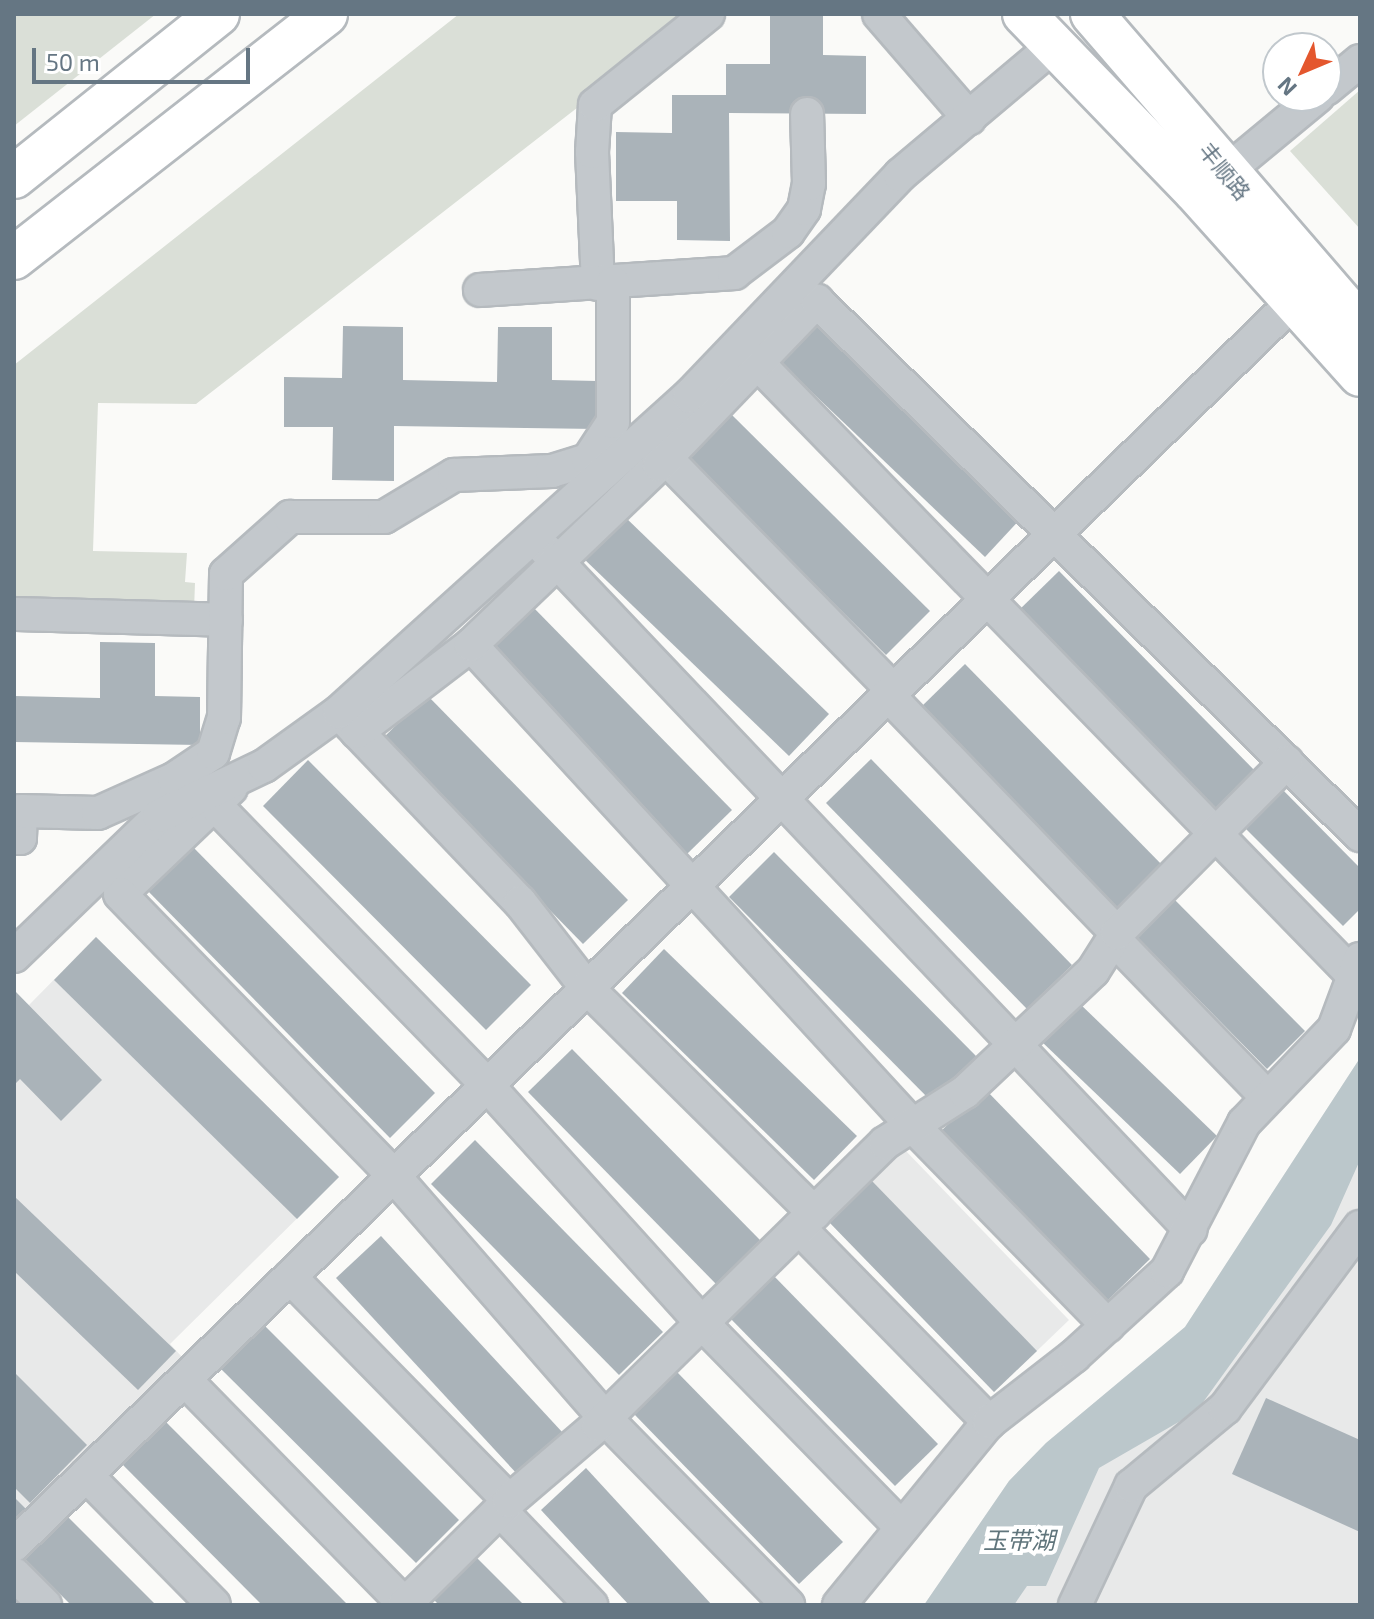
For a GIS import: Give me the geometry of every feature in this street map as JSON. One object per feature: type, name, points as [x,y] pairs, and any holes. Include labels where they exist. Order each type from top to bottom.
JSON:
[{"type":"main road","points":[[14,177],[218,14]]},
{"type":"main road","points":[[14,258],[326,14]]},
{"type":"main road","points":[[1024,14],[1360,375]]},
{"type":"main road","name":"丰顺路","points":[[1092,14],[1360,325]]},
{"type":"street","points":[[14,838],[20,838],[21,811],[98,813],[174,779],[213,753],[224,718],[226,574],[290,517],[384,517],[435,481],[454,475],[552,471],[588,460],[613,422],[606,283],[592,152],[595,105],[708,14]]},
{"type":"street","points":[[879,14],[969,118]]},
{"type":"street","points":[[110,883],[159,816],[348,722],[471,645],[557,563],[655,448],[749,354],[900,175],[1053,46]]},
{"type":"street","points":[[1342,76],[1360,61]]},
{"type":"street","points":[[1226,172],[1299,112]]},
{"type":"street","points":[[480,290],[734,273],[788,232],[804,209],[809,184],[807,114]]},
{"type":"street","points":[[749,354],[817,301],[1360,835]]},
{"type":"street","points":[[14,1545],[1294,301]]},
{"type":"street","points":[[749,354],[1217,833],[1357,967],[1334,1029],[1266,1096],[1244,1123],[1167,1271],[1108,1326],[989,1422],[839,1605]]},
{"type":"street","points":[[348,722],[535,538],[655,448]]},
{"type":"street","points":[[655,448],[891,693],[1266,1096]]},
{"type":"street","points":[[535,538],[784,797],[1012,1047],[1191,1230]]},
{"type":"street","points":[[14,614],[226,620]]},
{"type":"street","points":[[471,645],[913,1126],[1108,1326]]},
{"type":"street","points":[[348,722],[520,902],[587,988],[989,1422]]},
{"type":"street","points":[[185,1380],[404,1605],[505,1506],[605,1418],[885,1143],[965,1092],[1093,971],[1116,936],[1287,762]]},
{"type":"street","points":[[14,956],[214,804],[243,776]]},
{"type":"street","points":[[214,804],[487,1085],[702,1323],[902,1528]]},
{"type":"street","points":[[110,883],[394,1176],[605,1418],[788,1605]]},
{"type":"street","points":[[1075,1605],[1131,1486],[1225,1408],[1360,1227]]},
{"type":"street","points":[[290,1277],[505,1506],[591,1605]]},
{"type":"street","points":[[86,1475],[214,1605]]},
{"type":"street","points":[[14,1574],[45,1605]]},
{"type":"shaded area","points":[[14,14],[156,14],[14,126]]},
{"type":"shaded area","points":[[459,14],[698,14],[196,404],[98,403],[93,551],[187,553],[185,582],[195,583],[194,610],[14,603],[14,365]]},
{"type":"shaded area","points":[[1360,90],[1360,229],[1290,151],[1335,112],[1342,112],[1342,106]]},
{"type":"shaded area","points":[[96,937],[339,1177],[170,1344],[182,1357],[14,1523],[14,994],[29,1005]]},
{"type":"shaded area","points":[[1360,1058],[1360,1605],[924,1605],[1009,1481],[1046,1443],[1185,1327]]},
{"type":"shaded area","points":[[904,1149],[1069,1320],[994,1392],[829,1222]]},
{"type":"water","name":"玉带湖","points":[[1360,1058],[1360,1160],[1331,1225],[1196,1412],[1099,1468],[1046,1586],[1027,1586],[1014,1605],[924,1605],[1009,1481],[1046,1443],[1185,1327]]},
{"type":"building","points":[[770,14],[823,14],[823,55],[866,56],[866,114],[729,113],[730,241],[677,240],[677,201],[616,201],[616,132],[672,133],[672,95],[726,95],[726,64],[770,64]]},
{"type":"building","points":[[816,318],[1023,516],[985,557],[777,359]]},
{"type":"building","points":[[343,326],[403,327],[403,380],[497,382],[498,327],[552,327],[552,380],[597,381],[597,429],[394,426],[394,481],[332,480],[333,427],[284,427],[284,377],[342,378]]},
{"type":"building","points":[[731,414],[930,611],[886,655],[687,458]]},
{"type":"building","points":[[623,515],[829,714],[789,756],[582,557]]},
{"type":"building","points":[[1059,571],[1260,776],[1215,820],[1014,615]]},
{"type":"building","points":[[531,605],[732,810],[687,854],[486,649]]},
{"type":"building","points":[[100,642],[155,643],[155,696],[200,697],[200,745],[14,742],[14,696],[100,698]]},
{"type":"building","points":[[965,664],[1166,869],[1121,913],[920,708]]},
{"type":"building","points":[[427,695],[628,900],[583,944],[382,739]]},
{"type":"building","points":[[871,759],[1072,965],[1027,1009],[826,803]]},
{"type":"building","points":[[308,760],[531,985],[486,1030],[263,806]]},
{"type":"building","points":[[1278,785],[1360,868],[1360,909],[1343,926],[1240,823]]},
{"type":"building","points":[[191,845],[435,1093],[390,1138],[146,889]]},
{"type":"building","points":[[774,852],[978,1058],[933,1103],[729,897]]},
{"type":"building","points":[[1169,894],[1305,1031],[1267,1069],[1131,931]]},
{"type":"building","points":[[96,937],[339,1177],[297,1219],[54,980]]},
{"type":"building","points":[[664,949],[857,1136],[814,1180],[622,993]]},
{"type":"building","points":[[16,992],[102,1080],[61,1121],[20,1079],[14,1085]]},
{"type":"building","points":[[1078,1002],[1217,1136],[1180,1174],[1041,1041]]},
{"type":"building","points":[[572,1049],[760,1240],[716,1284],[528,1092]]},
{"type":"building","points":[[985,1089],[1150,1259],[1107,1301],[941,1131]]},
{"type":"building","points":[[475,1140],[663,1332],[619,1375],[431,1184]]},
{"type":"building","points":[[872,1181],[1037,1351],[994,1392],[829,1222]]},
{"type":"building","points":[[14,1196],[176,1351],[138,1390],[14,1271]]},
{"type":"building","points":[[381,1236],[563,1433],[518,1475],[336,1278]]},
{"type":"building","points":[[772,1274],[938,1444],[895,1486],[729,1317]]},
{"type":"building","points":[[264,1325],[459,1520],[416,1563],[220,1368]]},
{"type":"building","points":[[14,1372],[87,1445],[30,1503],[14,1487]]},
{"type":"building","points":[[677,1372],[843,1542],[799,1584],[634,1414]]},
{"type":"building","points":[[1266,1398],[1360,1440],[1360,1532],[1232,1474]]},
{"type":"building","points":[[163,1419],[348,1605],[262,1605],[120,1462]]},
{"type":"building","points":[[586,1468],[712,1605],[629,1605],[541,1510]]},
{"type":"building","points":[[14,1497],[27,1510],[14,1523]]},
{"type":"building","points":[[66,1515],[156,1605],[71,1605],[24,1558]]},
{"type":"building","points":[[471,1552],[524,1605],[439,1605],[429,1595]]}]
